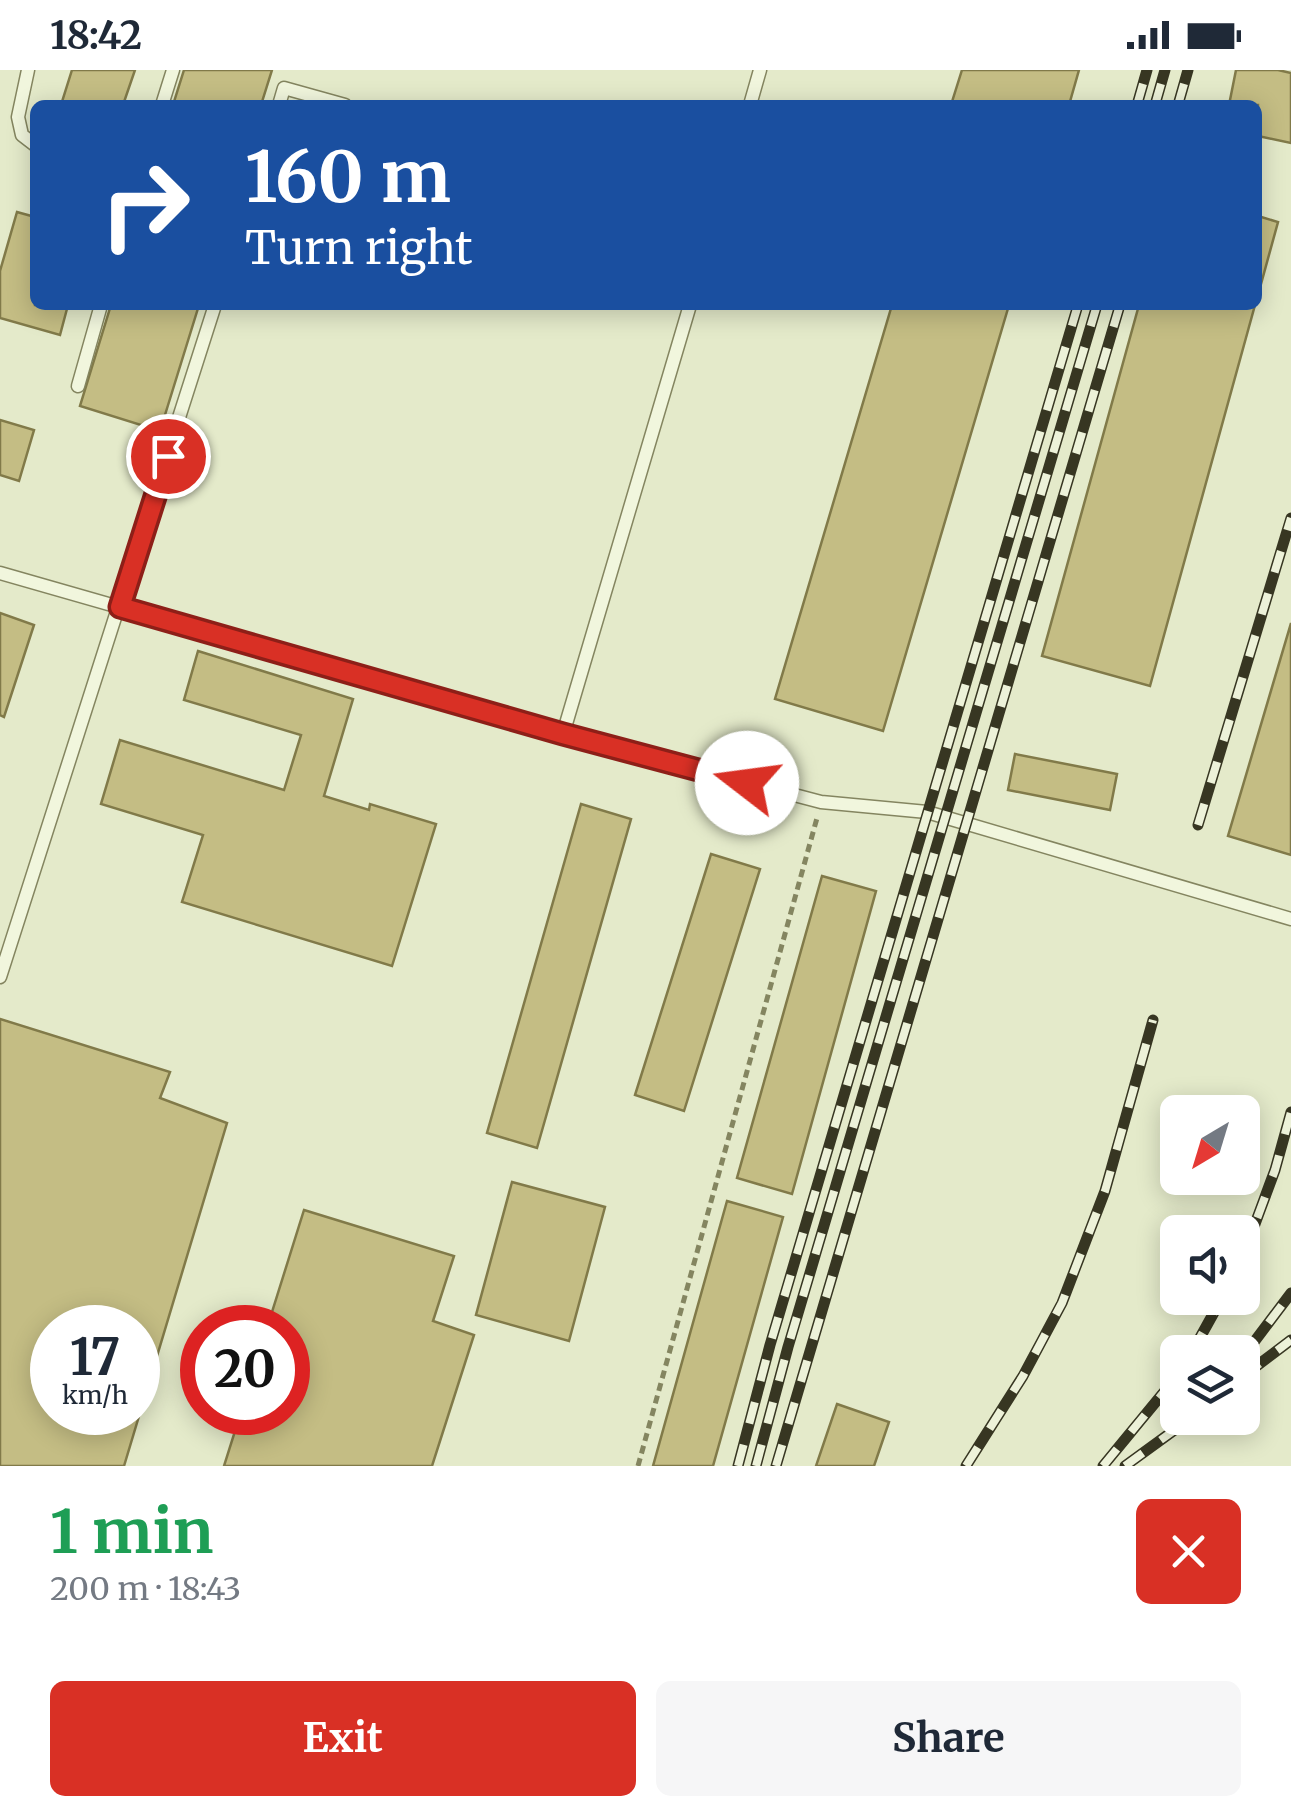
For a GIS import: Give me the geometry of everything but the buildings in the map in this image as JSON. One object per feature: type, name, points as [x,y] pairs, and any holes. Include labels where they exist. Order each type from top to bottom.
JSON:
[{"type":"lane","points":[[28,70],[18,117],[22,135],[30,141]]},
{"type":"lane","points":[[163,100],[172,70]]},
{"type":"lane","points":[[751,100],[760,70]]},
{"type":"lane","points":[[280,100],[284,88],[328,100]]},
{"type":"lane","points":[[78,386],[100,310]]},
{"type":"lane","points":[[0,977],[214,310]]},
{"type":"lane","points":[[563,734],[689,310]]},
{"type":"lane","points":[[0,572],[563,734],[821,802],[928,812],[1291,920]]},
{"type":"path","points":[[638,1466],[821,802]]},
{"type":"railway","points":[[1138,100],[1147,70]]},
{"type":"railway","points":[[1156,100],[1165,70]]},
{"type":"railway","points":[[1179,100],[1188,70]]},
{"type":"railway","points":[[738,1466],[770,1345],[1077,310]]},
{"type":"railway","points":[[756,1466],[1096,310]]},
{"type":"railway","points":[[776,1466],[1119,310]]},
{"type":"railway","points":[[1198,825],[1291,518]]},
{"type":"railway","points":[[966,1466],[1023,1376],[1062,1303],[1105,1191],[1153,1020]]},
{"type":"railway","points":[[1258,1215],[1291,1112]]},
{"type":"railway","points":[[1259,1335],[1291,1293]]},
{"type":"railway","points":[[1201,1335],[1213,1315]]},
{"type":"railway","points":[[1260,1363],[1291,1340]]},
{"type":"railway","points":[[1103,1466],[1160,1397]]},
{"type":"railway","points":[[1125,1466],[1168,1435]]},
{"type":"route","points":[[168,456],[120,607],[747,783]]}]
